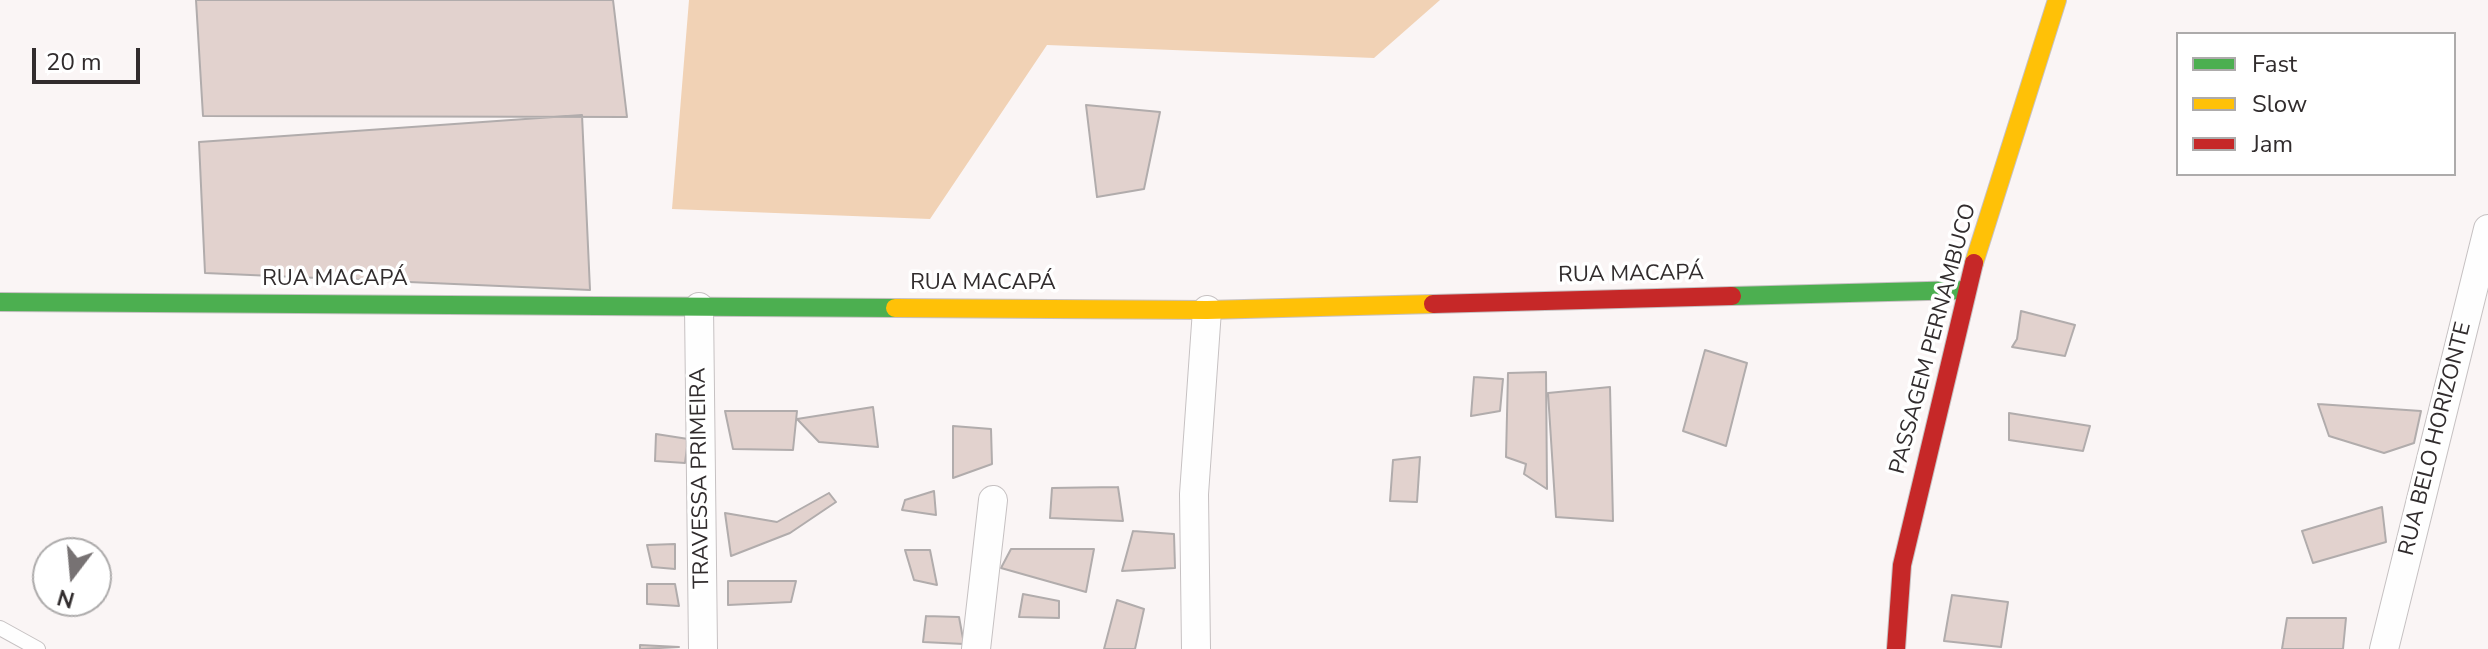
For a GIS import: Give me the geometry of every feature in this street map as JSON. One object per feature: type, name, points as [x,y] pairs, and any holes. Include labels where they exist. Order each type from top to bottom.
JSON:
[{"type":"street","name":"PASSAGEM PERNAMBUCO","points":[[1896,649],[1902,565],[1966,290],[2057,0]]},
{"type":"street","name":"RUA BELO HORIZONTE","points":[[2384,649],[2488,229]]},
{"type":"street","name":"RUA MACAPÁ","points":[[0,302],[1207,310],[1966,290]]},
{"type":"street","name":"TRAVESSA PRIMEIRA","points":[[699,307],[703,649]]},
{"type":"street","points":[[1196,649],[1194,494],[1207,310]]},
{"type":"street","points":[[976,649],[993,500]]},
{"type":"lane","points":[[0,628],[38,649]]},
{"type":"shaded area","points":[[689,0],[1440,0],[1374,58],[1047,45],[930,219],[672,209]]},
{"type":"building","points":[[196,0],[613,0],[627,117],[203,116]]},
{"type":"building","points":[[1086,105],[1160,112],[1144,189],[1097,197]]},
{"type":"building","points":[[582,115],[590,290],[205,273],[199,142]]},
{"type":"building","points":[[2021,311],[2075,325],[2065,356],[2012,347],[2017,339]]},
{"type":"building","points":[[1705,350],[1747,363],[1726,446],[1683,431]]},
{"type":"building","points":[[1546,372],[1547,489],[1524,474],[1526,464],[1506,457],[1508,373]]},
{"type":"building","points":[[1474,377],[1503,379],[1500,411],[1471,416]]},
{"type":"building","points":[[1610,387],[1613,521],[1556,517],[1548,393]]},
{"type":"building","points":[[2318,404],[2421,411],[2414,443],[2384,453],[2329,436]]},
{"type":"building","points":[[873,407],[878,447],[819,442],[797,419]]},
{"type":"building","points":[[725,411],[797,411],[793,450],[733,449]]},
{"type":"building","points":[[2009,413],[2090,426],[2083,451],[2009,440]]},
{"type":"building","points":[[953,426],[991,429],[992,464],[953,478]]},
{"type":"building","points":[[656,434],[688,439],[685,463],[655,461]]},
{"type":"building","points":[[1420,457],[1417,502],[1390,501],[1393,460]]},
{"type":"building","points":[[1118,487],[1123,521],[1050,518],[1052,488]]},
{"type":"building","points":[[934,491],[936,515],[902,510],[905,500]]},
{"type":"building","points":[[829,493],[836,502],[790,533],[731,556],[725,513],[777,522]]},
{"type":"building","points":[[2382,507],[2386,542],[2313,563],[2302,531]]},
{"type":"building","points":[[1133,531],[1174,534],[1175,568],[1122,571]]},
{"type":"building","points":[[675,544],[675,569],[652,567],[647,545]]},
{"type":"building","points":[[1011,549],[1094,549],[1086,592],[1001,568]]},
{"type":"building","points":[[905,550],[930,550],[937,585],[914,580]]},
{"type":"building","points":[[728,581],[796,581],[791,602],[728,605]]},
{"type":"building","points":[[647,584],[675,584],[679,606],[647,604]]},
{"type":"building","points":[[1023,594],[1059,601],[1059,618],[1019,617]]},
{"type":"building","points":[[1952,595],[2008,602],[2001,647],[1944,641]]},
{"type":"building","points":[[1117,600],[1144,609],[1135,649],[1104,649]]},
{"type":"building","points":[[926,616],[959,617],[964,644],[923,642]]},
{"type":"building","points":[[2287,618],[2346,618],[2343,649],[2282,649]]},
{"type":"building","points":[[640,645],[679,647],[640,649]]},
{"type":"traffic: fast","points":[[1732,296],[1966,290]]},
{"type":"traffic: fast","points":[[0,302],[895,308]]},
{"type":"traffic: slow","points":[[1974,263],[2057,0]]},
{"type":"traffic: slow","points":[[895,308],[1207,310],[1433,304]]},
{"type":"traffic: jam","points":[[1896,649],[1902,565],[1974,263]]},
{"type":"traffic: jam","points":[[1433,304],[1732,296]]}]
